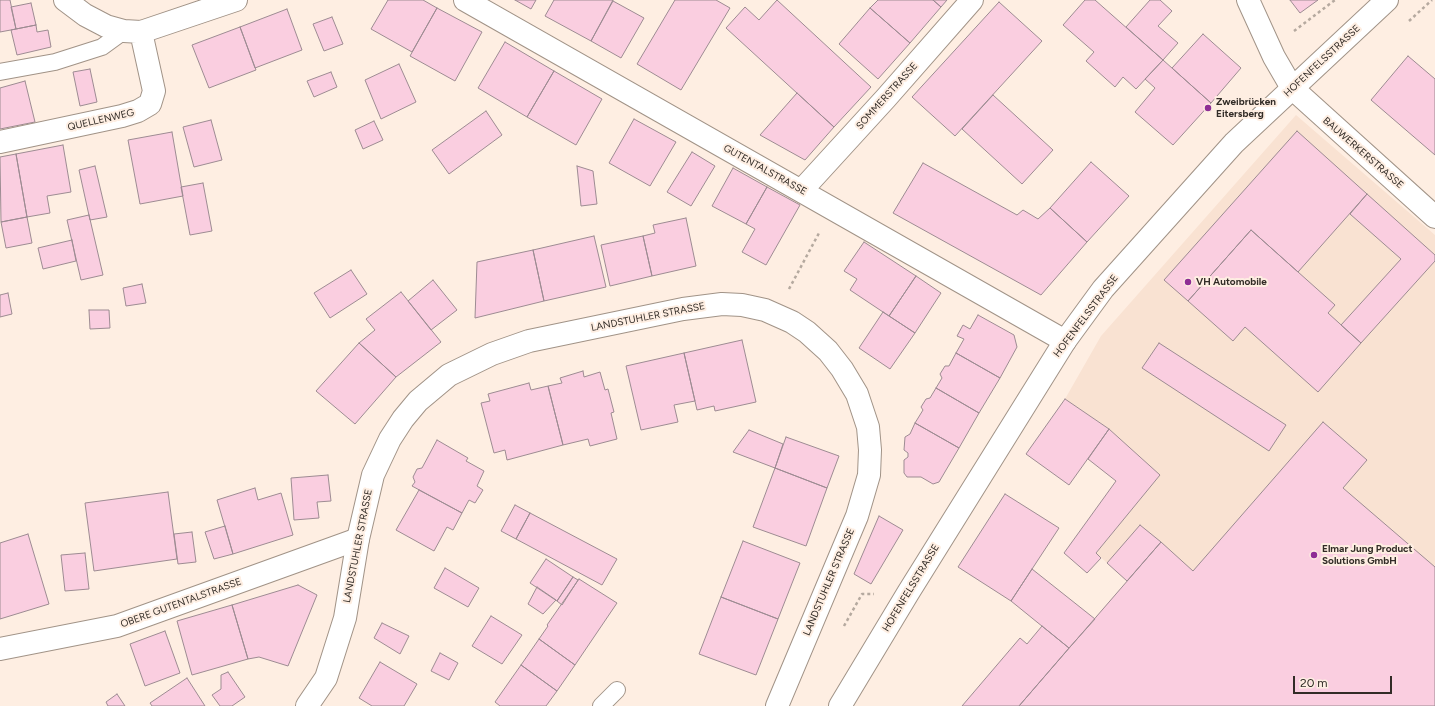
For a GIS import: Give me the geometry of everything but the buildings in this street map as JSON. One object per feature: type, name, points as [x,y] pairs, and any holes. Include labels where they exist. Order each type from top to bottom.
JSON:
[{"type":"street","points":[[65,0],[85,15],[106,26],[133,31],[236,0]]},
{"type":"street","name":"GUTENTALSTRASSE","points":[[465,0],[1065,341]]},
{"type":"street","name":"SOMMERSTRASSE","points":[[801,191],[886,98],[972,0]]},
{"type":"street","name":"BAUWERKERSTRASSE","points":[[1248,0],[1270,50],[1292,88],[1435,217]]},
{"type":"street","name":"HOFENFELSSTRASSE","points":[[840,706],[908,593],[1065,341],[1104,289],[1162,222],[1234,143],[1387,0]]},
{"type":"street","name":"QUELLENWEG","points":[[0,142],[133,113],[150,104],[154,91],[133,31]]},
{"type":"street","name":"LANDSTUHLER STRASSE","points":[[307,706],[326,678],[345,618],[358,539],[373,475],[390,439],[402,419],[418,401],[449,375],[492,354],[529,341],[683,309],[722,304],[742,305],[776,314],[807,332],[828,351],[842,369],[857,394],[868,427],[870,450],[869,475],[857,516],[777,706]]},
{"type":"street","name":"OBERE GUTENTALSTRASSE","points":[[0,649],[117,626],[358,539]]},
{"type":"lane","points":[[0,72],[55,62],[102,47],[133,31]]},
{"type":"lane","points":[[601,706],[617,690]]},
{"type":"path","points":[[1270,50],[1335,0]]},
{"type":"path","points":[[776,314],[833,208]]},
{"type":"path","points":[[843,627],[862,594],[908,593]]},
{"type":"shaded area","points":[[1296,115],[1435,235],[1435,706],[1019,706],[1127,581],[1096,553],[1159,475],[1109,429],[1065,399],[1101,336]]},
{"type":"place","name":"Zweibrücken Eitersberg","points":[[1208,108]]},
{"type":"place","name":"VH Automobile","points":[[1188,282]]},
{"type":"place","name":"Elmar Jung Product Solutions GmbH","points":[[1314,555]]}]
